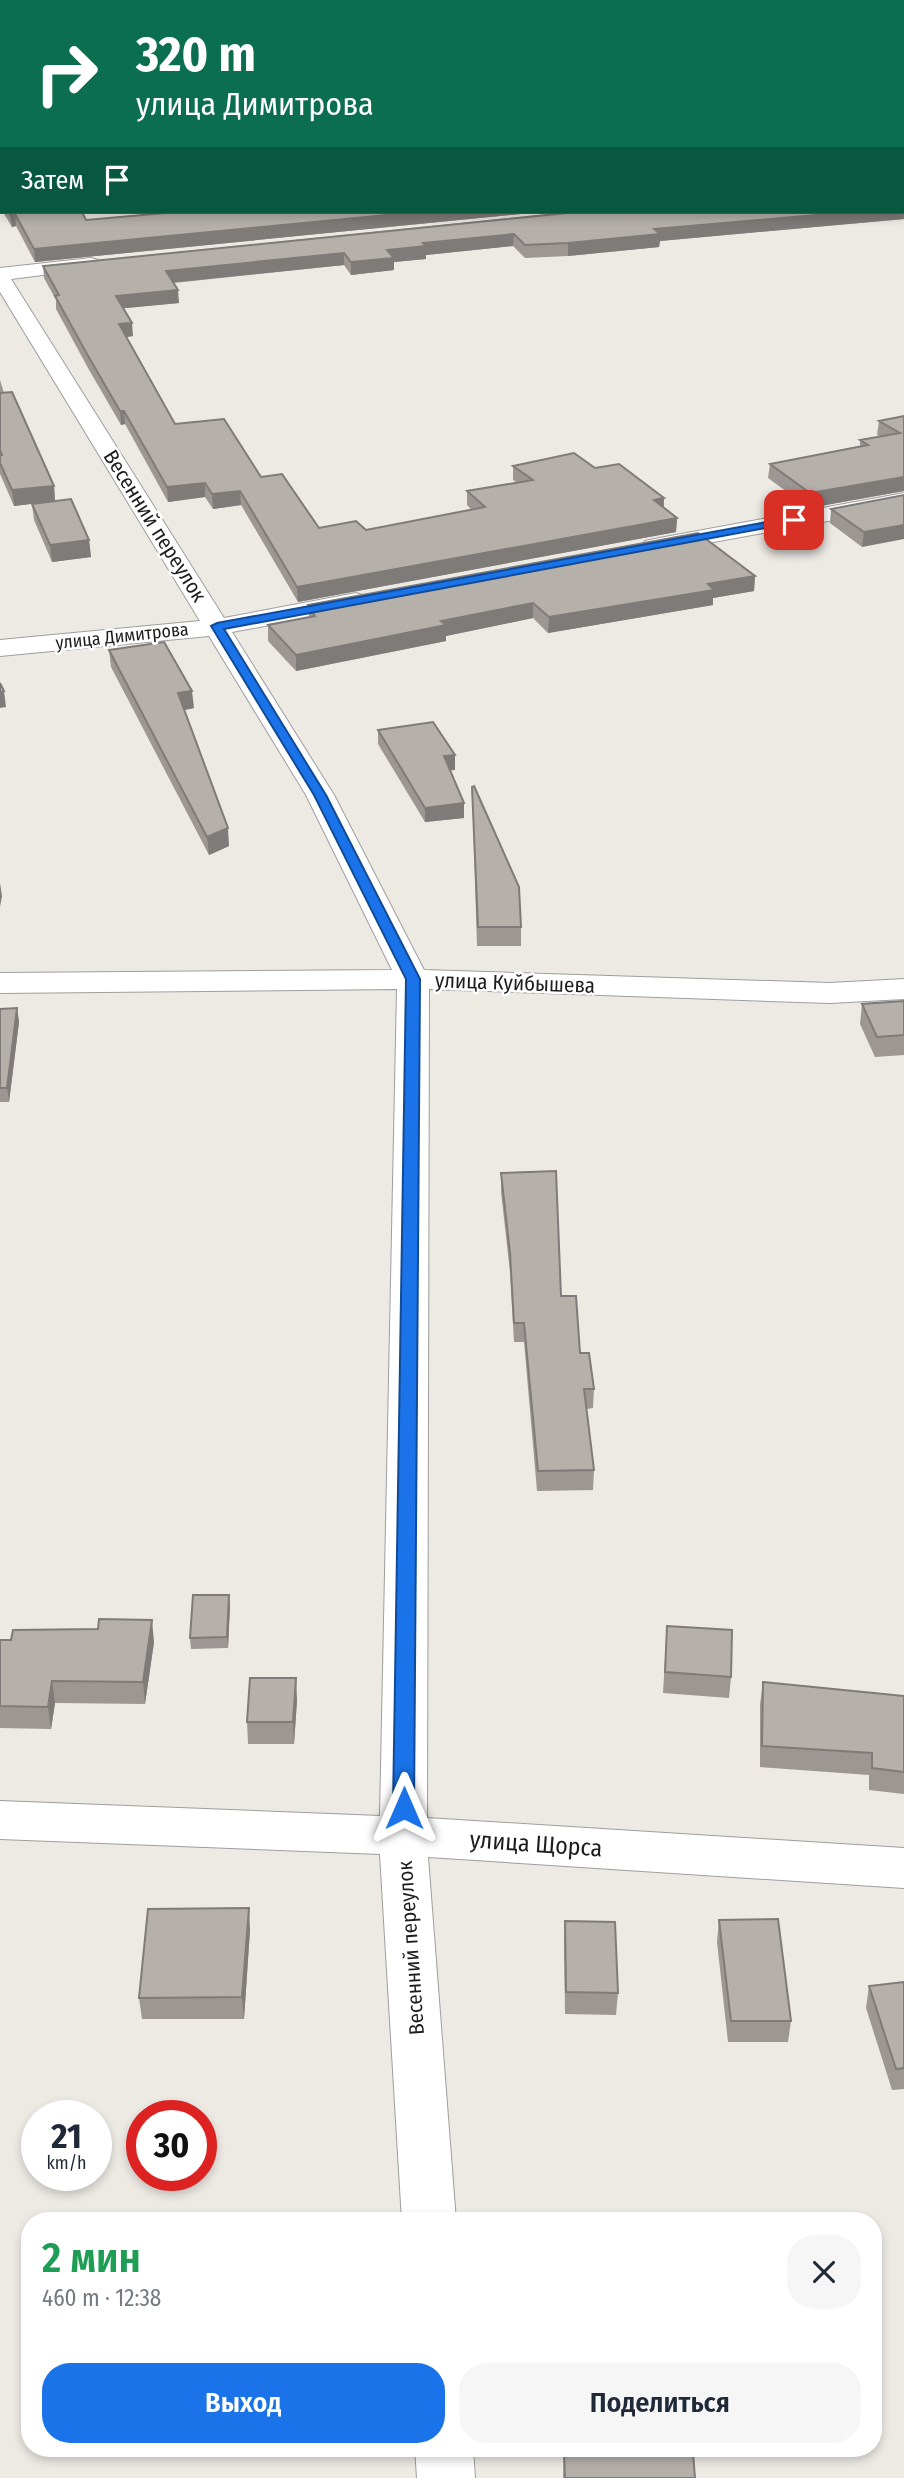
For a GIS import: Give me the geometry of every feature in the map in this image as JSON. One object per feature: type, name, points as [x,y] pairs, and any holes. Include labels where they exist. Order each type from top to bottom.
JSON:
[{"type":"street","points":[[0,275],[110,263]]},
{"type":"street","name":"Весенний переулок","points":[[0,275],[320,795],[413,979],[403,1836],[428,2212]]},
{"type":"street","points":[[629,551],[904,500]]},
{"type":"street","name":"улица Димитрова","points":[[0,648],[217,626],[382,596]]},
{"type":"street","name":"улица Куйбышева","points":[[0,983],[413,979],[830,993],[904,989]]},
{"type":"street","name":"улица Щорса","points":[[0,1820],[403,1836],[904,1868]]},
{"type":"street","points":[[445,2457],[446,2478]]},
{"type":"building","points":[[15,214],[83,214],[86,220],[154,214],[397,214],[34,249]]},
{"type":"building","points":[[557,214],[828,214],[654,229],[660,234],[568,243],[525,245],[514,234],[423,243],[426,246],[387,250],[394,258],[351,262],[344,253],[166,271],[178,290],[116,296],[132,323],[119,324],[175,424],[224,419],[261,477],[282,474],[319,528],[356,521],[366,530],[485,507],[467,491],[533,480],[513,466],[574,453],[595,468],[619,464],[664,498],[654,500],[677,518],[297,587],[240,491],[212,494],[205,483],[167,487],[124,411],[120,411],[87,354],[55,296],[59,295],[43,266]]},
{"type":"building","points":[[12,392],[54,486],[12,490],[0,463],[0,393]]},
{"type":"building","points":[[904,416],[904,477],[810,493],[770,464],[868,445],[860,440],[900,433],[879,421]]},
{"type":"building","points":[[904,495],[904,525],[864,532],[831,509]]},
{"type":"building","points":[[71,499],[89,540],[50,545],[32,504]]},
{"type":"building","points":[[698,533],[755,576],[708,584],[714,590],[549,617],[533,603],[441,621],[446,625],[296,655],[268,625],[315,616],[308,605]]},
{"type":"building","points":[[164,642],[192,691],[178,693],[228,828],[207,837],[109,650]]},
{"type":"building","points":[[433,722],[455,755],[444,756],[464,803],[425,808],[378,730]]},
{"type":"building","points":[[474,786],[519,887],[521,927],[478,927]]},
{"type":"building","points":[[904,1001],[904,1035],[877,1037],[862,1004]]},
{"type":"building","points":[[17,1008],[7,1088],[0,1088],[0,1009]]},
{"type":"building","points":[[556,1171],[561,1296],[576,1296],[580,1353],[589,1353],[594,1389],[584,1389],[594,1470],[538,1471],[524,1323],[514,1323],[501,1173]]},
{"type":"building","points":[[193,1595],[229,1595],[227,1637],[190,1638]]},
{"type":"building","points":[[99,1619],[152,1620],[143,1682],[52,1681],[48,1707],[0,1706],[0,1640],[11,1640],[13,1630],[98,1629]]},
{"type":"building","points":[[667,1626],[732,1630],[731,1677],[665,1672]]},
{"type":"building","points":[[250,1678],[296,1678],[293,1722],[247,1722]]},
{"type":"building","points":[[763,1682],[904,1696],[904,1772],[872,1768],[872,1753],[762,1746]]},
{"type":"building","points":[[249,1908],[242,1997],[139,1998],[148,1909]]},
{"type":"building","points":[[778,1919],[791,2021],[731,2021],[719,1920]]},
{"type":"building","points":[[565,1921],[615,1922],[618,1993],[566,1992]]},
{"type":"building","points":[[904,1982],[904,2068],[896,2069],[869,1986]]},
{"type":"building","points":[[564,2457],[693,2457],[695,2478],[565,2478]]},
{"type":"route","points":[[404,1808],[413,979],[320,795],[217,626],[794,520]]}]
